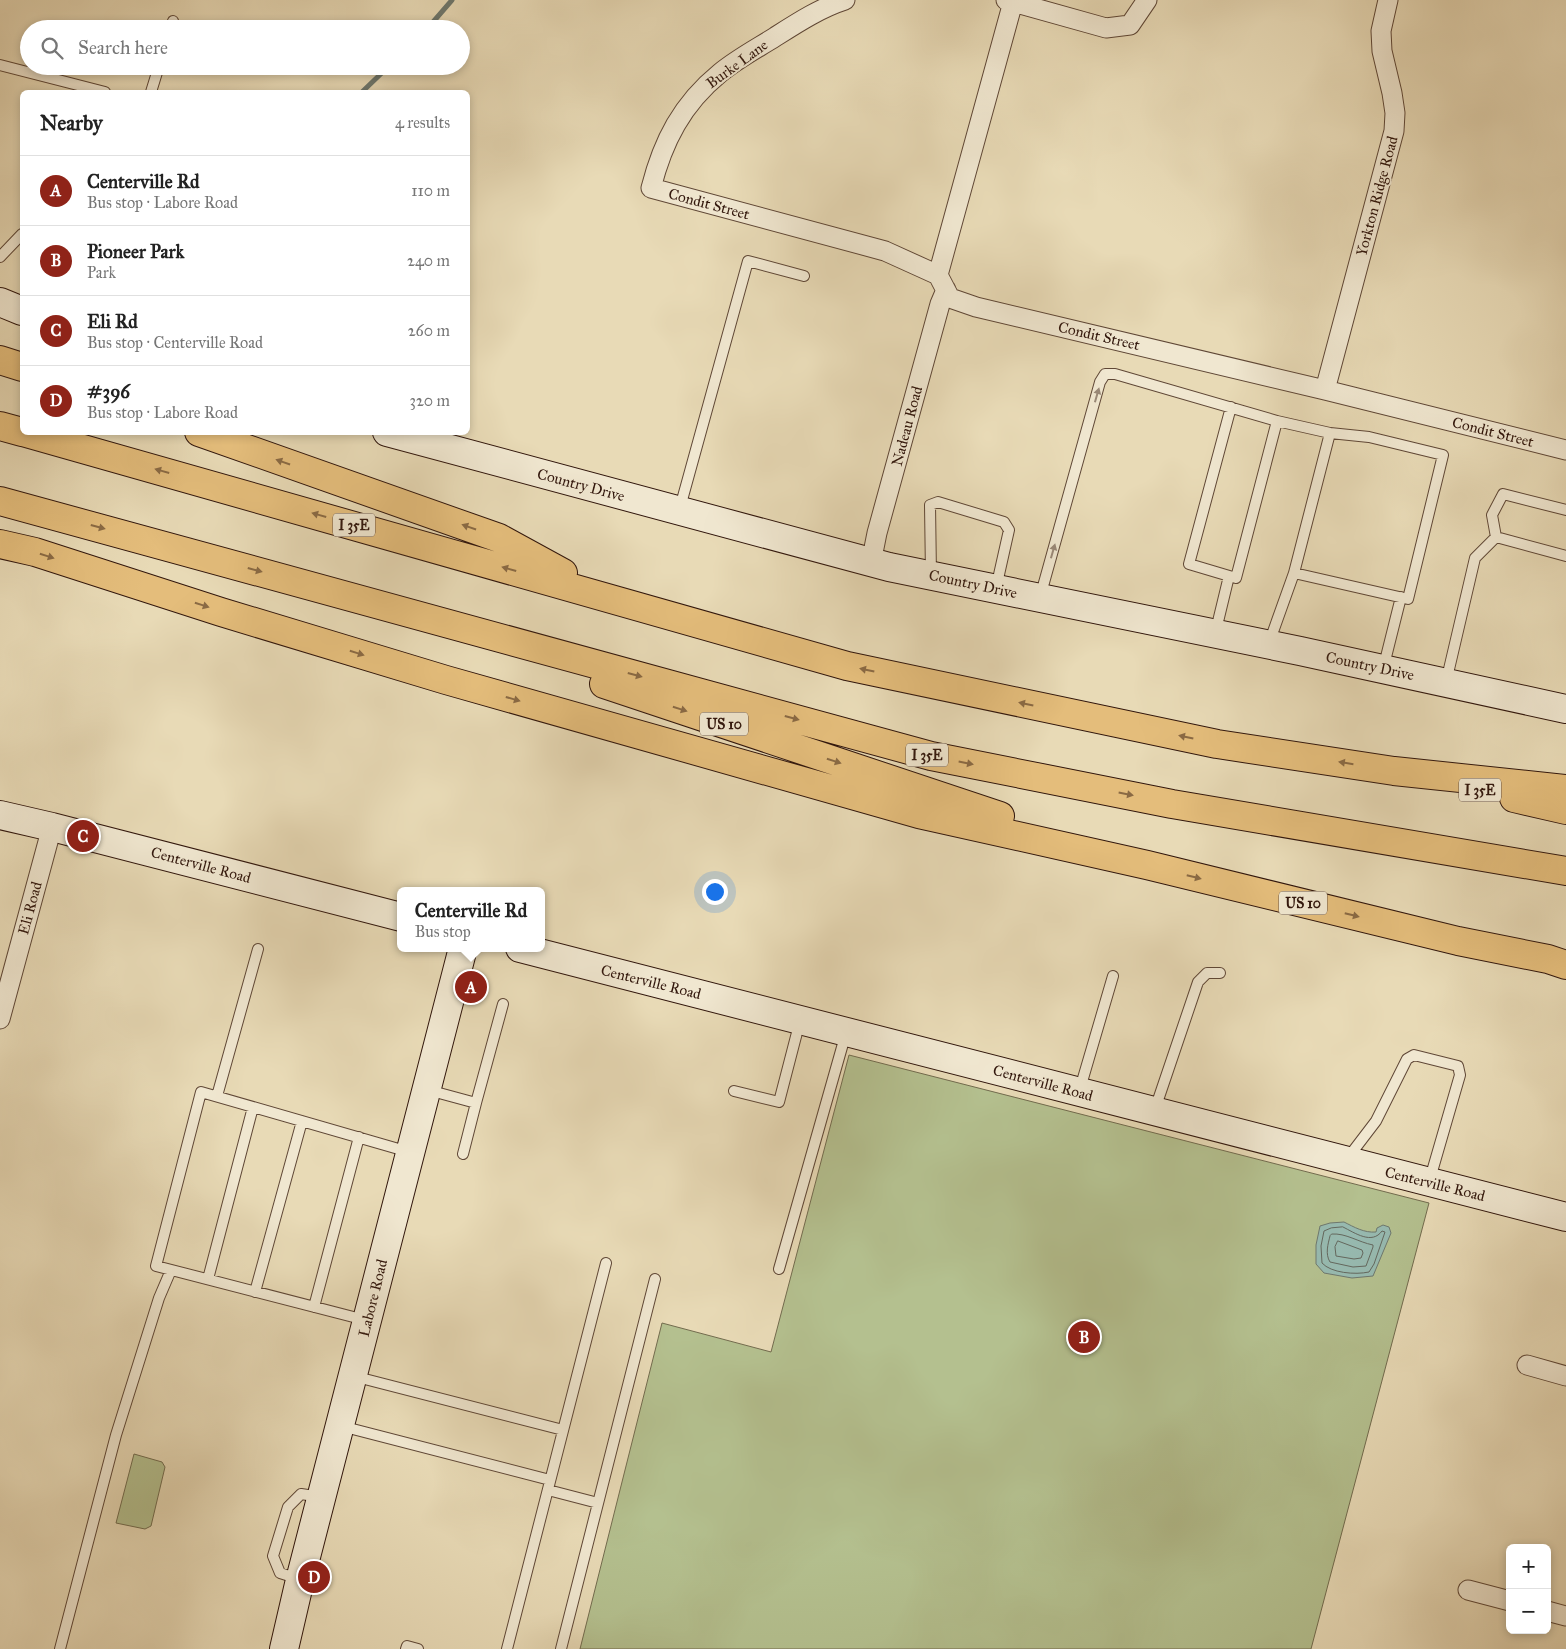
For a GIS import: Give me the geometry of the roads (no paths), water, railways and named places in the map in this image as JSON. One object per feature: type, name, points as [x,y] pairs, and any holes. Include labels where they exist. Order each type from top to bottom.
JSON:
[{"type":"highway","points":[[0,360],[20,367]]},
{"type":"highway","name":"I 35E","points":[[0,426],[20,431]]},
{"type":"highway","name":"I 35E","points":[[34,435],[847,666],[1217,744],[1394,771],[1566,810]]},
{"type":"highway","points":[[208,435],[499,538],[606,596]]},
{"type":"highway","name":"I 35E","points":[[0,501],[931,756],[1172,804],[1566,871]]},
{"type":"highway","points":[[0,544],[35,552],[221,612],[446,680],[919,814],[1147,865]]},
{"type":"highway","name":"US 10","points":[[302,583],[1147,865],[1458,941],[1566,965]]},
{"type":"highway","points":[[1394,771],[1566,789]]},
{"type":"highway","points":[[1458,941],[1566,983]]},
{"type":"street","name":"Burke Lane","points":[[651,188],[659,159],[671,132],[699,93],[721,72],[745,56],[804,19],[845,0]]},
{"type":"street","points":[[1009,1],[1106,28],[1130,25],[1147,0]]},
{"type":"street","name":"Yorkton Ridge Road","points":[[1325,390],[1394,131],[1395,112],[1382,50],[1381,31],[1388,0]]},
{"type":"street","name":"Nadeau Road","points":[[871,563],[940,304],[942,283],[1009,1]]},
{"type":"street","name":"Condit Street","points":[[651,188],[885,251],[942,283],[950,298],[976,307],[1325,390],[1566,450]]},
{"type":"street","points":[[0,302],[20,309]]},
{"type":"street","name":"Country Drive","points":[[398,435],[871,563],[1268,644],[1566,709]]},
{"type":"street","name":"Centerville Road","points":[[0,815],[397,917]]},
{"type":"street","name":"Eli Road","points":[[0,1019],[52,827]]},
{"type":"street","name":"Labore Road","points":[[284,1649],[300,1580],[462,952]]},
{"type":"street","name":"Centerville Road","points":[[536,952],[1346,1162],[1566,1217]]},
{"type":"street","points":[[1528,1365],[1566,1376]]},
{"type":"street","points":[[1468,1590],[1506,1600]]},
{"type":"street","points":[[1551,1612],[1566,1616]]},
{"type":"lane","points":[[0,65],[20,70]]},
{"type":"lane","points":[[39,75],[97,90]]},
{"type":"lane","points":[[152,90],[156,75]]},
{"type":"lane","points":[[0,256],[20,236]]},
{"type":"lane","points":[[679,512],[748,261],[804,276]]},
{"type":"lane","points":[[1040,598],[1100,382],[1105,374],[1115,374],[1277,421],[1330,433],[1369,436],[1443,455],[1408,599],[1294,573]]},
{"type":"lane","points":[[1231,407],[1189,564],[1236,578],[1277,421]]},
{"type":"lane","points":[[1268,644],[1294,573],[1330,433]]},
{"type":"lane","points":[[1496,538],[1492,515],[1503,494],[1566,510]]},
{"type":"lane","points":[[931,576],[930,505],[938,502],[1004,522],[1009,530],[996,589]]},
{"type":"lane","points":[[1496,538],[1566,556]]},
{"type":"lane","points":[[1446,683],[1475,558],[1496,538]]},
{"type":"lane","points":[[1215,634],[1229,576]]},
{"type":"lane","points":[[1383,669],[1401,597]]},
{"type":"lane","points":[[216,1096],[258,949]]},
{"type":"lane","points":[[1154,1112],[1198,982],[1207,973],[1220,973]]},
{"type":"lane","points":[[1079,1093],[1113,976]]},
{"type":"lane","points":[[463,1154],[503,1004]]},
{"type":"lane","points":[[734,1091],[779,1102],[800,1020]]},
{"type":"lane","points":[[779,1269],[846,1032]]},
{"type":"lane","points":[[1346,1162],[1376,1121],[1407,1059],[1414,1054],[1458,1066],[1460,1075],[1429,1182]]},
{"type":"lane","points":[[427,1089],[476,1103]]},
{"type":"lane","points":[[367,1321],[156,1266],[158,1257],[201,1092],[410,1152]]},
{"type":"lane","points":[[208,1280],[253,1107]]},
{"type":"lane","points":[[255,1292],[302,1121]]},
{"type":"lane","points":[[314,1307],[359,1137]]},
{"type":"lane","points":[[507,1649],[606,1263]]},
{"type":"lane","points":[[60,1649],[116,1435],[159,1298],[171,1270]]},
{"type":"lane","points":[[561,1649],[655,1279]]},
{"type":"lane","points":[[353,1376],[563,1430]]},
{"type":"lane","points":[[340,1425],[549,1485],[598,1502]]},
{"type":"lane","points":[[406,1649],[407,1646],[418,1649]]},
{"type":"water","points":[[1344,1222],[1367,1232],[1376,1232],[1377,1228],[1383,1225],[1389,1227],[1391,1233],[1373,1276],[1352,1278],[1324,1273],[1316,1264],[1316,1245],[1320,1226]]},
{"type":"waterway","points":[[435,20],[452,0]]},
{"type":"waterway","points":[[364,90],[380,75]]},
{"type":"place","name":"Eli Rd","points":[[83,836]]},
{"type":"place","name":"Centerville Rd","points":[[471,987]]},
{"type":"place","name":"Pioneer Park","points":[[1084,1337]]},
{"type":"place","name":"#396","points":[[314,1577]]}]
